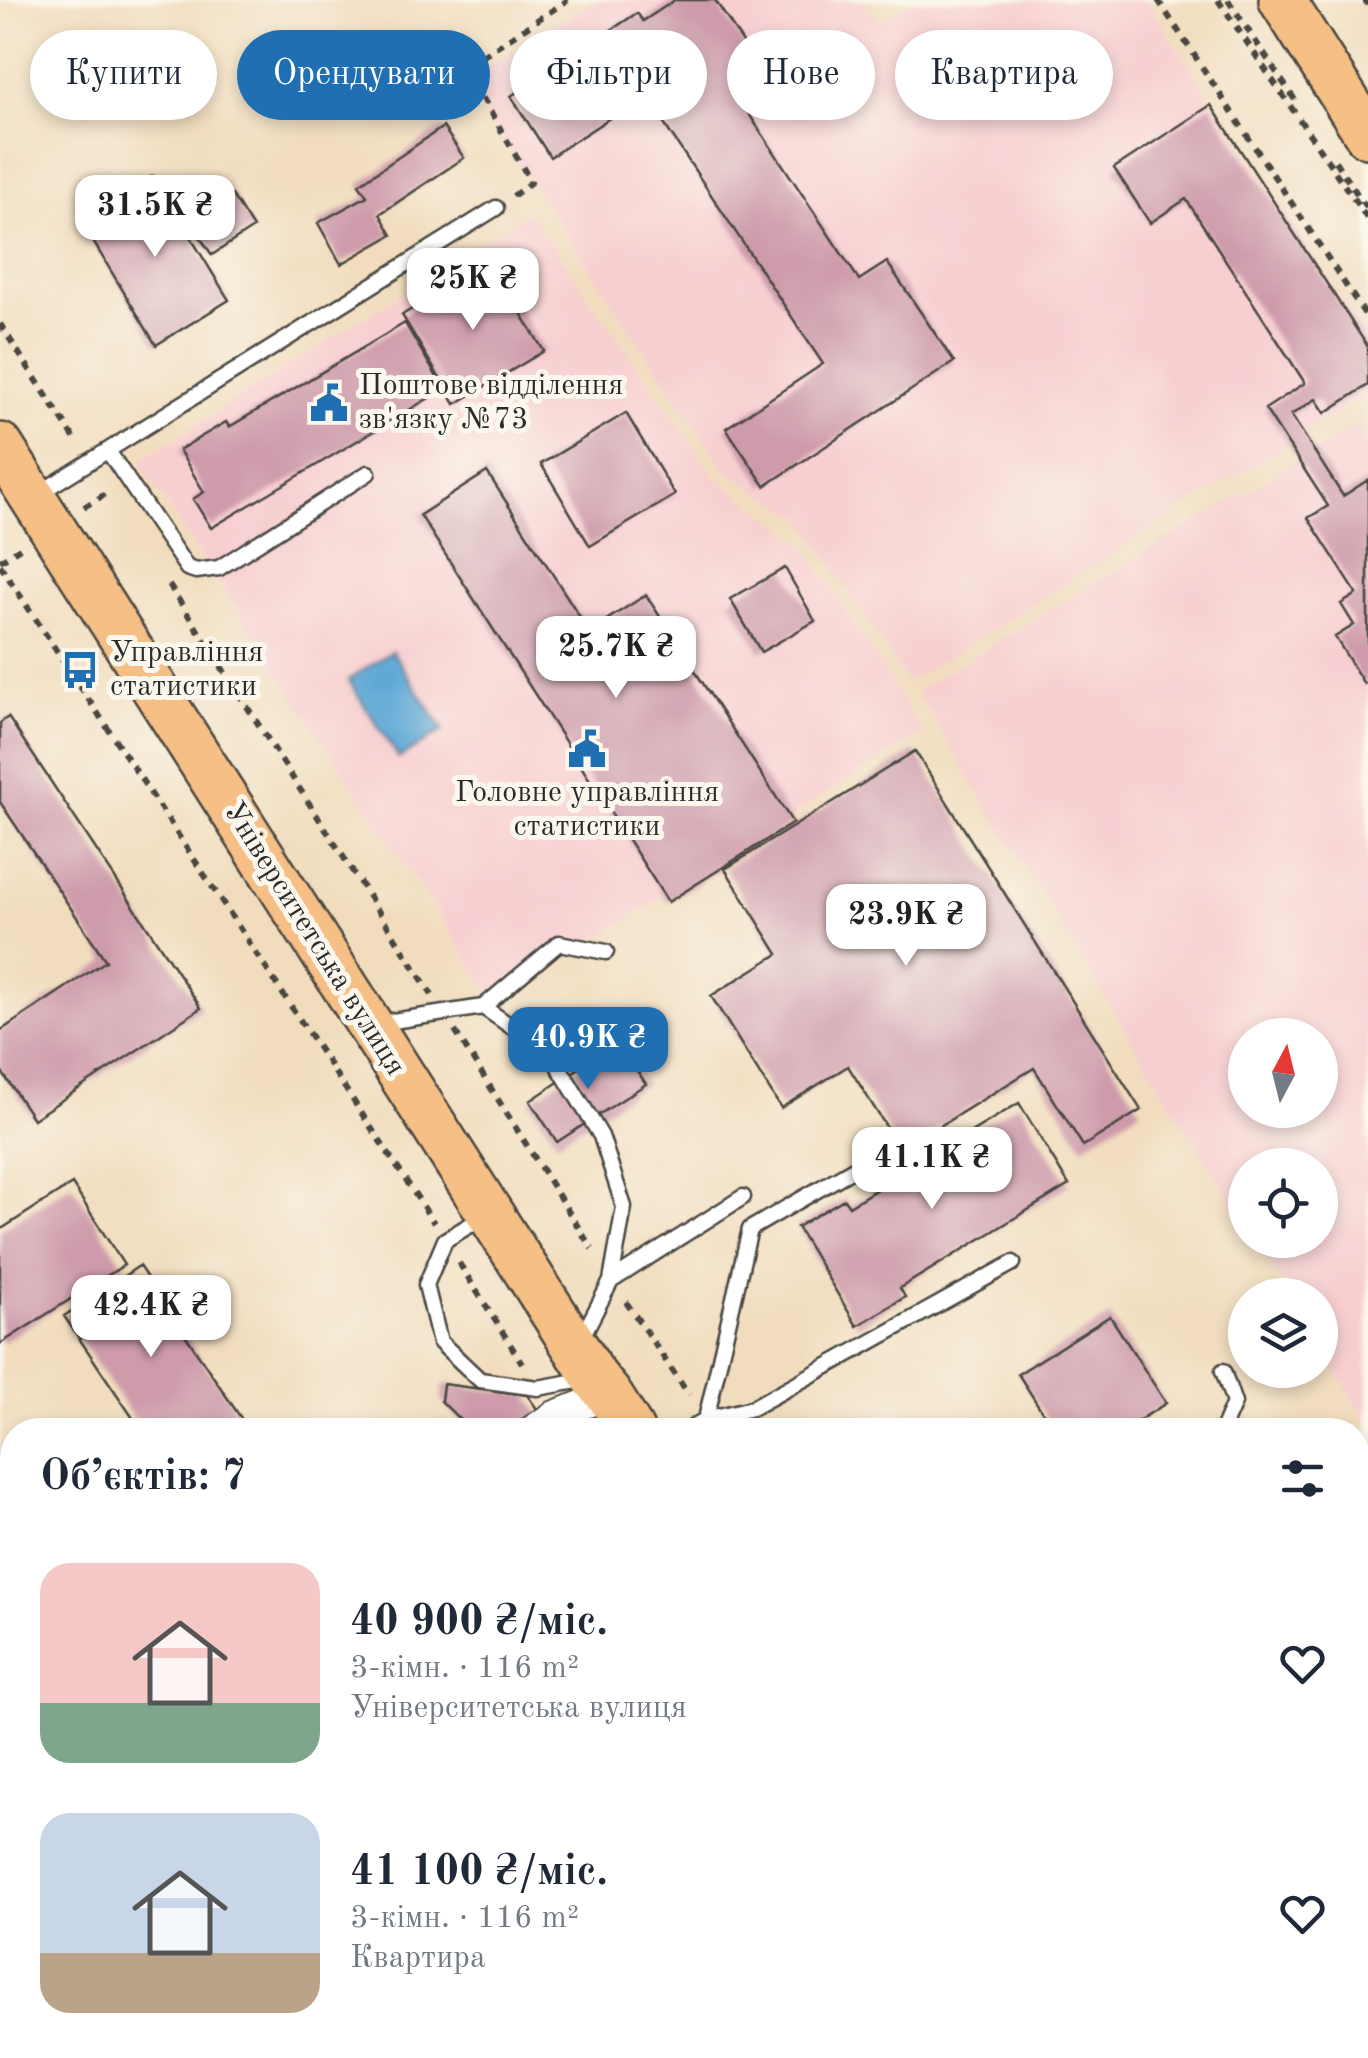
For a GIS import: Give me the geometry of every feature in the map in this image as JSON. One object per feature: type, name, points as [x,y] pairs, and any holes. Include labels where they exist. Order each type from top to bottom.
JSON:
[{"type":"main road","points":[[1282,0],[1368,135]]},
{"type":"main road","name":"Університетська вулиця","points":[[0,446],[603,1388]]},
{"type":"street","points":[[549,1418],[603,1388]]},
{"type":"lane","points":[[33,497],[496,208]]},
{"type":"lane","points":[[108,451],[186,568],[196,571],[219,568],[368,473]]},
{"type":"lane","points":[[368,1025],[484,1008],[559,943],[606,952]]},
{"type":"lane","points":[[484,1008],[552,1054],[600,1136],[624,1207],[611,1281],[603,1388],[538,1388],[480,1380],[440,1342],[426,1285],[444,1240],[490,1213]]},
{"type":"lane","points":[[706,1418],[750,1229],[882,1152]]},
{"type":"lane","points":[[611,1281],[743,1197]]},
{"type":"lane","points":[[710,1418],[752,1408],[1012,1263]]},
{"type":"lane","points":[[1223,1370],[1234,1403],[1227,1418]]},
{"type":"lane","points":[[752,1408],[757,1418]]},
{"type":"path","points":[[496,208],[531,182],[464,67],[568,0]]},
{"type":"path","points":[[1158,0],[1368,319]]},
{"type":"path","points":[[1218,0],[1368,220]]},
{"type":"path","points":[[0,324],[109,492]]},
{"type":"path","points":[[0,564],[538,1388]]},
{"type":"path","points":[[163,576],[611,1281],[705,1418]]},
{"type":"shaded area","points":[[597,0],[864,0],[879,22],[915,0],[1147,0],[1368,340],[1368,392],[907,683],[801,516],[727,471],[489,120],[490,65],[510,53],[510,120],[707,120],[707,30],[548,30]]},
{"type":"shaded area","points":[[529,212],[715,477],[802,541],[923,733],[496,1002],[139,462]]},
{"type":"shaded area","points":[[1358,425],[1368,440],[1368,1418],[1338,1373],[1338,1278],[1279,1278],[1266,1258],[1338,1258],[1338,1148],[1228,1148],[1228,1196],[916,691]]},
{"type":"water","points":[[392,651],[443,730],[399,758],[348,680]]},
{"type":"building","points":[[675,0],[715,0],[735,30],[727,30],[727,120],[753,120],[859,280],[887,262],[954,362],[765,486],[726,428],[823,364],[662,120],[707,120],[707,30],[611,30],[637,13],[643,21]]},
{"type":"building","points":[[1211,105],[1368,347],[1368,385],[1325,413],[1316,399],[1291,415],[1343,496],[1368,480],[1368,681],[1364,684],[1335,637],[1354,625],[1341,604],[1357,594],[1308,518],[1328,506],[1265,409],[1305,383],[1186,199],[1150,223],[1114,168]]},
{"type":"building","points":[[526,120],[607,120],[550,157]]},
{"type":"building","points":[[443,127],[464,158],[380,214],[392,235],[341,264],[318,223],[367,196],[359,184]]},
{"type":"building","points":[[153,176],[229,300],[156,345],[80,220]]},
{"type":"building","points":[[232,195],[253,228],[212,255],[190,222]]},
{"type":"building","points":[[491,263],[544,351],[455,404],[402,315]]},
{"type":"building","points":[[405,323],[444,389],[211,528],[193,499],[204,492],[179,450],[226,422],[229,427]]},
{"type":"building","points":[[626,413],[675,495],[590,546],[541,464]]},
{"type":"building","points":[[487,472],[589,631],[646,595],[793,823],[668,902],[420,515]]},
{"type":"building","points":[[785,568],[815,621],[761,652],[730,599]]},
{"type":"building","points":[[8,717],[201,1008],[33,1119],[0,1069],[0,1031],[106,961],[0,802],[0,723]]},
{"type":"building","points":[[915,751],[1141,1110],[1083,1146],[1034,1068],[901,1150],[848,1066],[781,1108],[711,996],[778,954],[725,869]]},
{"type":"building","points":[[618,1042],[646,1084],[557,1142],[530,1101]]},
{"type":"building","points":[[1019,1103],[1069,1185],[900,1288],[905,1297],[857,1326],[797,1227],[844,1199],[849,1206]]},
{"type":"building","points":[[72,1184],[124,1265],[0,1344],[0,1230]]},
{"type":"building","points":[[139,1266],[241,1418],[133,1418],[64,1316]]},
{"type":"building","points":[[1110,1316],[1166,1403],[1143,1418],[1046,1418],[1018,1374]]},
{"type":"building","points":[[443,1384],[527,1395],[540,1413],[531,1418],[458,1418],[441,1401]]},
{"type":"place","name":"Поштове відділення зв'язку №73","points":[[329,403]]},
{"type":"place","name":"Управління статистики","points":[[80,670]]},
{"type":"place","name":"Головне управління статистики","points":[[587,749]]}]
